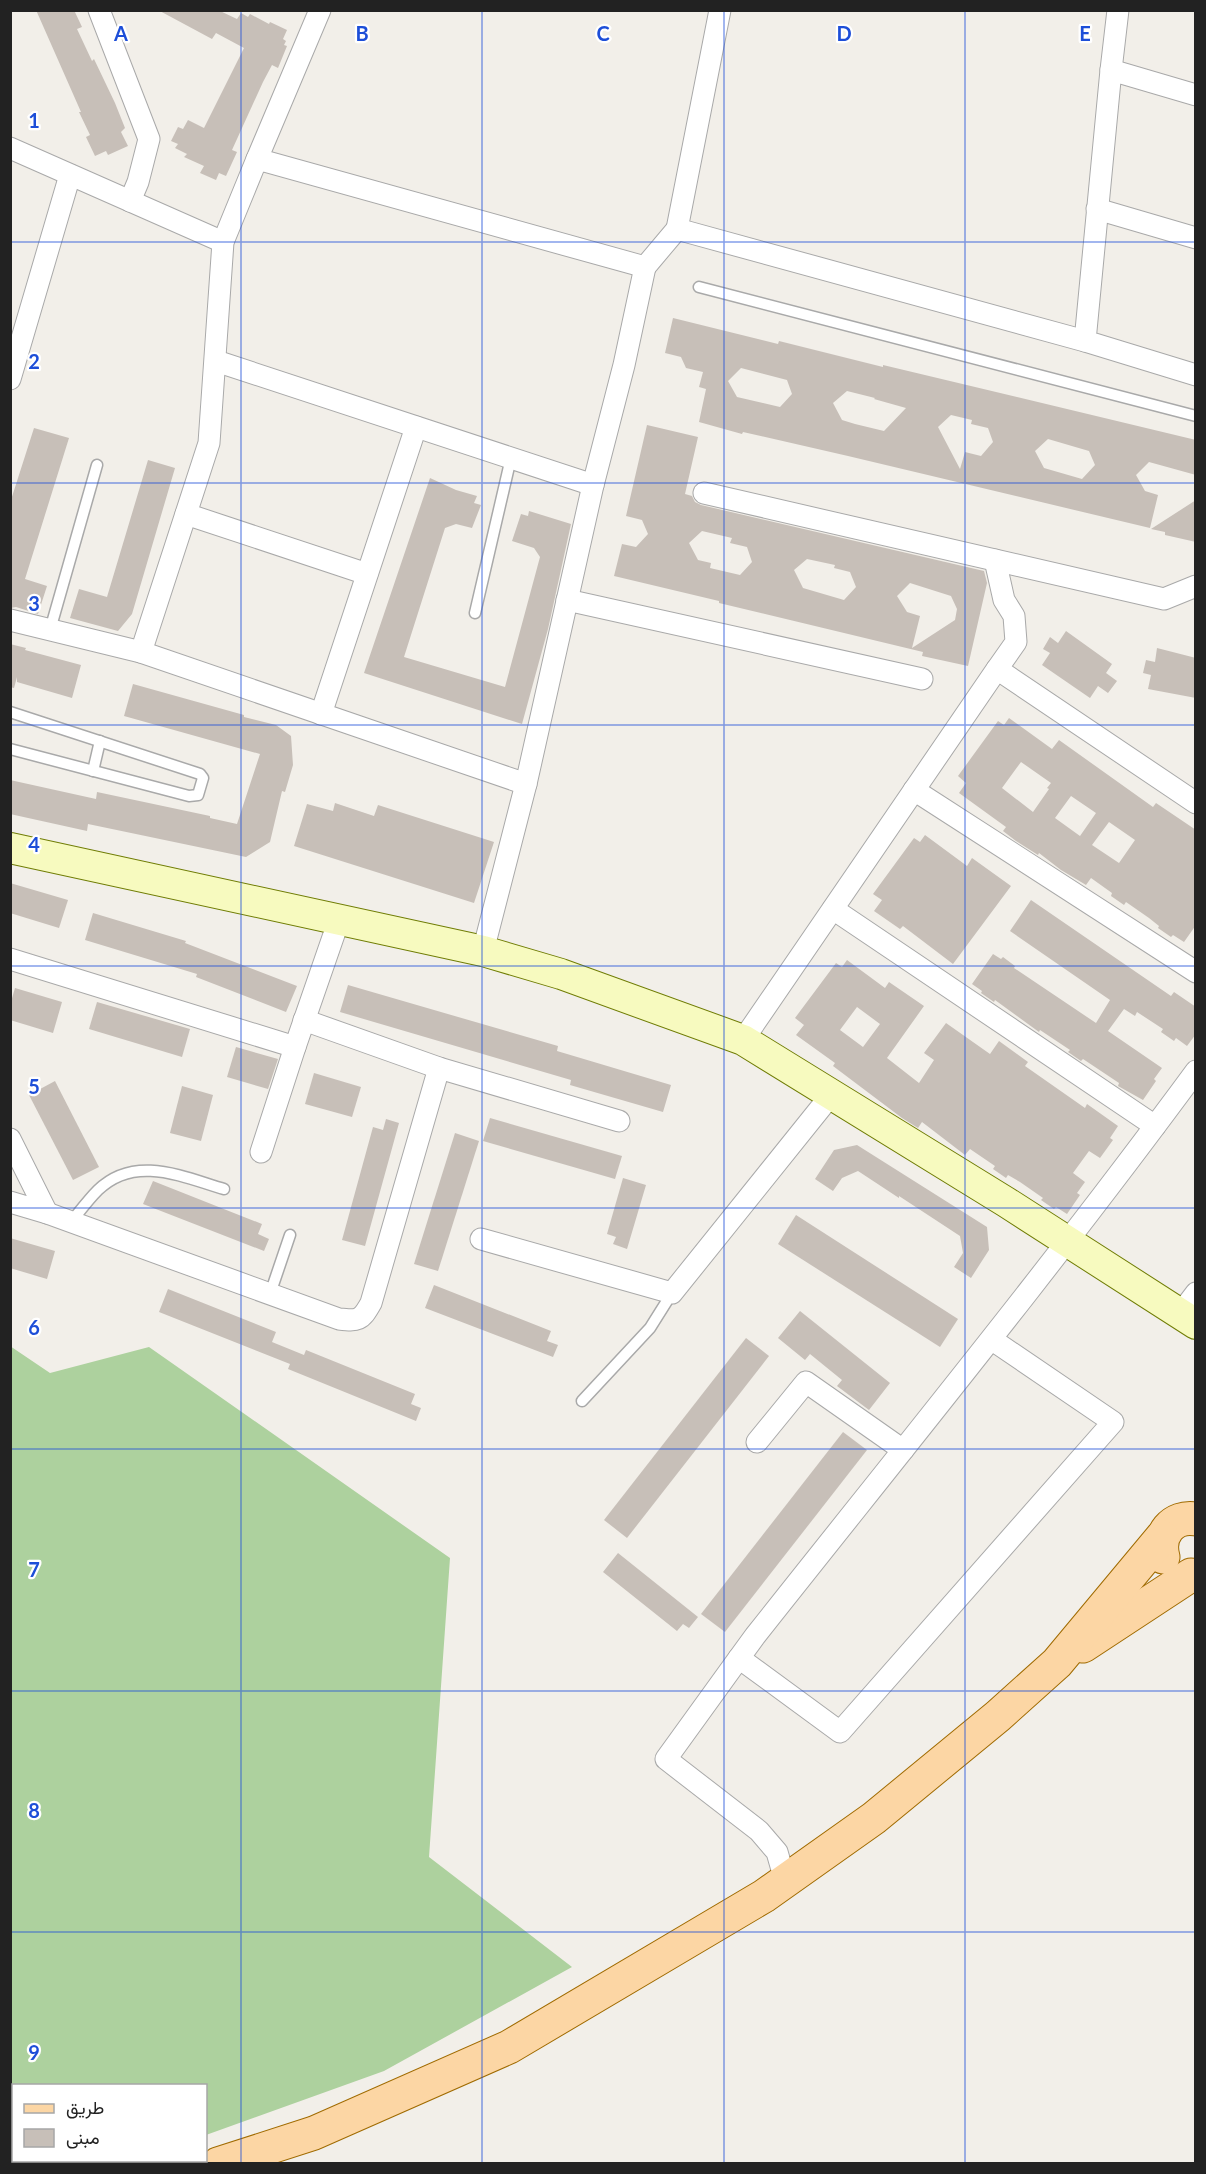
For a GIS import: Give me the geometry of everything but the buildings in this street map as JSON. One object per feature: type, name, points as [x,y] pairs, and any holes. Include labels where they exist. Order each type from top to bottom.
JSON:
[{"type":"main road","points":[[1057,1663],[1141,1609],[1165,1600],[1194,1581],[1166,1563],[1162,1555],[1184,1521]]},
{"type":"main road","points":[[218,2163],[314,2133],[509,2047],[694,1938],[785,1880],[874,1818],[999,1716],[1057,1663],[1184,1521]]},
{"type":"street","points":[[99,10],[149,139],[138,182],[129,201]]},
{"type":"street","points":[[141,652],[209,443],[223,242],[320,10]]},
{"type":"street","points":[[483,951],[526,784],[645,267],[677,229],[720,10]]},
{"type":"street","points":[[1085,341],[1118,10]]},
{"type":"street","points":[[1112,70],[1196,95]]},
{"type":"street","points":[[10,148],[223,242]]},
{"type":"street","points":[[256,159],[645,267]]},
{"type":"street","points":[[10,379],[70,175]]},
{"type":"street","points":[[1097,209],[1196,238]]},
{"type":"street","points":[[677,229],[1085,341],[1196,375]]},
{"type":"street","points":[[216,362],[593,485]]},
{"type":"street","points":[[321,714],[416,427]]},
{"type":"street","points":[[704,493],[1164,599],[1196,586]]},
{"type":"street","points":[[186,514],[367,574]]},
{"type":"street","points":[[743,1040],[1016,642],[1014,616],[1004,600],[995,560]]},
{"type":"street","points":[[567,600],[922,679]]},
{"type":"street","points":[[10,620],[141,652],[526,784]]},
{"type":"street","points":[[997,669],[1196,803]]},
{"type":"street","points":[[914,790],[1196,972]]},
{"type":"street","points":[[10,848],[483,951],[561,974],[743,1040],[1068,1242],[1190,1310]]},
{"type":"street","points":[[833,909],[1155,1126]]},
{"type":"street","points":[[261,1152],[339,920]]},
{"type":"street","points":[[10,958],[295,1047]]},
{"type":"street","points":[[304,1020],[439,1068],[619,1121]]},
{"type":"street","points":[[10,1202],[47,1213],[339,1318],[354,1321],[364,1316],[371,1303],[439,1068]]},
{"type":"street","points":[[785,1880],[777,1852],[759,1831],[666,1759],[739,1658],[1068,1242],[1196,1071]]},
{"type":"street","points":[[482,1239],[672,1293],[831,1095]]},
{"type":"street","points":[[10,1139],[47,1213]]},
{"type":"street","points":[[739,1658],[840,1732],[1113,1422],[991,1339]]},
{"type":"street","points":[[757,1442],[806,1382],[903,1450]]},
{"type":"lane","points":[[699,287],[1196,416]]},
{"type":"lane","points":[[476,613],[511,458]]},
{"type":"lane","points":[[50,630],[97,465]]},
{"type":"lane","points":[[10,712],[200,774],[203,778],[198,795],[194,797],[10,749]]},
{"type":"lane","points":[[93,771],[100,741]]},
{"type":"lane","points":[[71,1222],[100,1189],[126,1172],[162,1170],[224,1189]]},
{"type":"lane","points":[[270,1294],[290,1235]]},
{"type":"lane","points":[[582,1401],[650,1328],[672,1293]]},
{"type":"green space","points":[[10,1346],[50,1373],[149,1347],[450,1558],[429,1857],[572,1967],[384,2071],[207,2135],[207,2084],[12,2084],[12,2162],[130,2162],[125,2164],[11,2163]]}]
